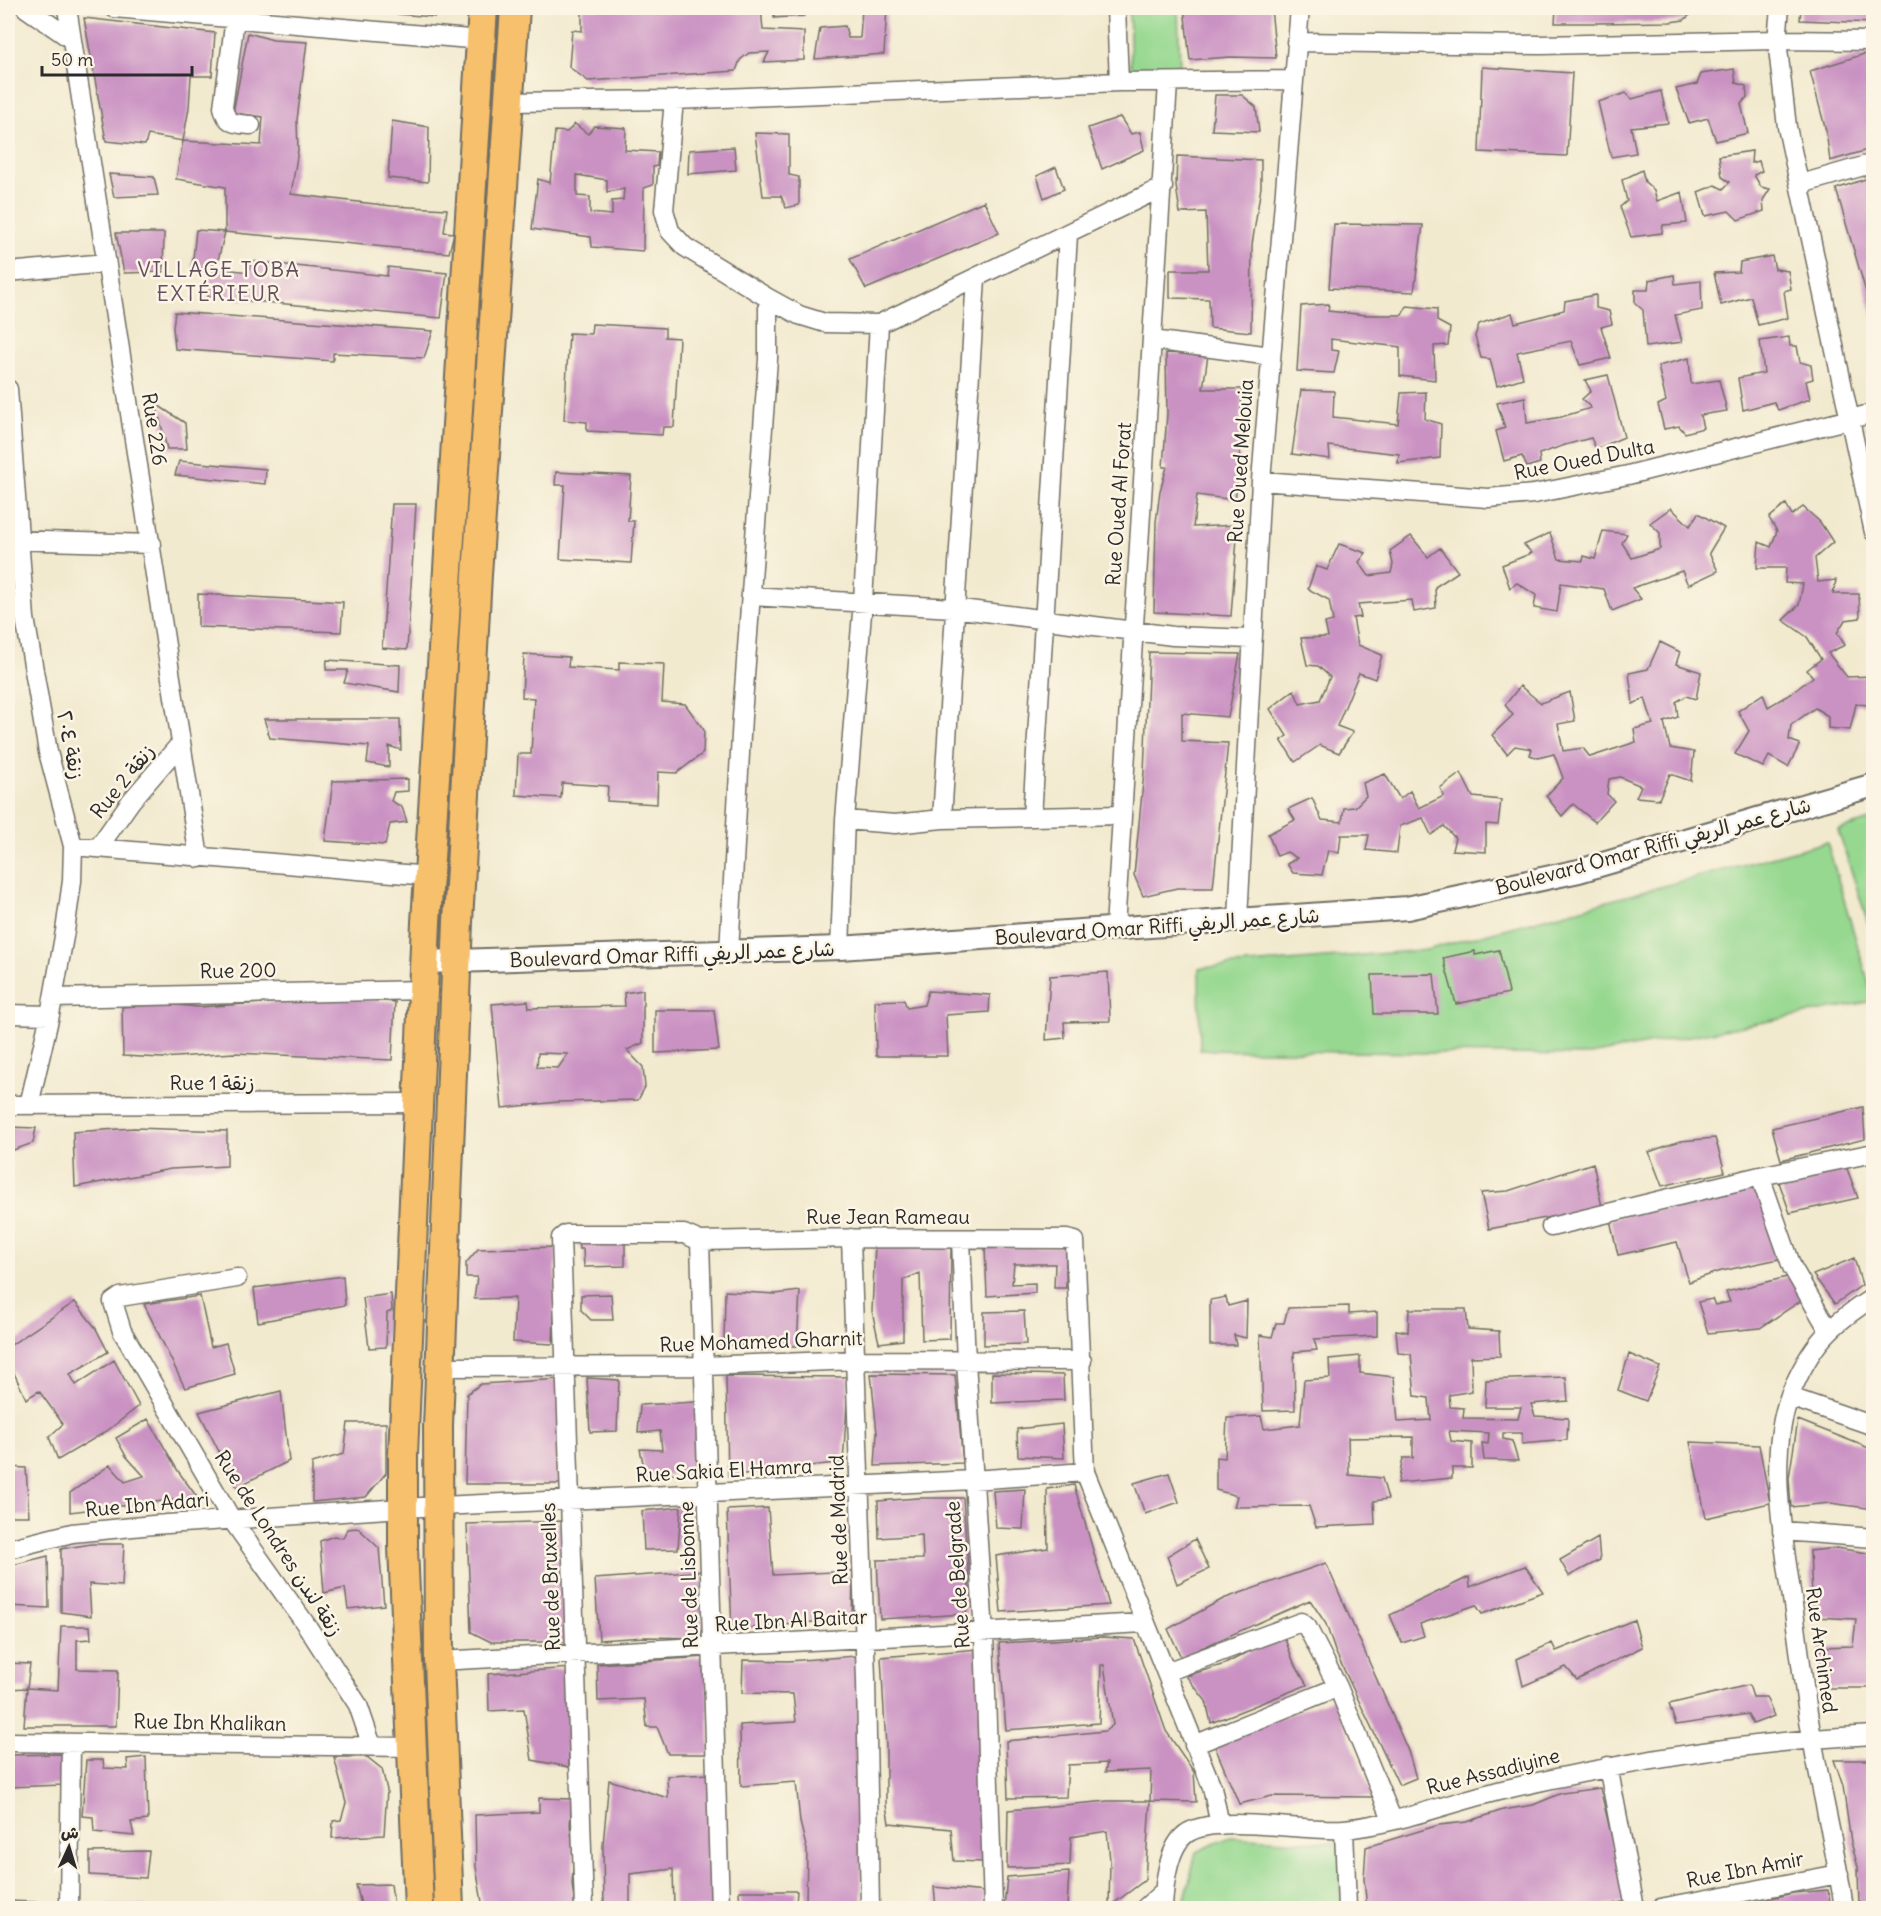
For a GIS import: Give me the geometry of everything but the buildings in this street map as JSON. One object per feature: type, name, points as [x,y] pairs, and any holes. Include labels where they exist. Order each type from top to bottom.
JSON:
[{"type":"main road","points":[[419,1908],[402,1508],[429,876],[483,8]]},
{"type":"main road","points":[[449,1908],[437,1507],[441,1367],[457,962],[477,575],[515,8]]},
{"type":"street","points":[[26,8],[72,39]]},
{"type":"street","name":"Rue 226","points":[[67,8],[199,858]]},
{"type":"street","points":[[114,8],[201,12],[235,19],[359,27],[481,40]]},
{"type":"street","points":[[1116,8],[1119,82]]},
{"type":"street","name":"Rue Oued Melouia","points":[[1238,919],[1261,481],[1292,80],[1300,8]]},
{"type":"street","points":[[1780,8],[1777,40],[1787,127],[1801,184],[1848,420],[1873,526]]},
{"type":"street","points":[[235,19],[223,107],[224,116],[231,123],[251,125]]},
{"type":"street","points":[[1296,42],[1540,45],[1777,40],[1874,41]]},
{"type":"street","points":[[508,102],[674,100],[1119,82],[1292,80]]},
{"type":"street","name":"Rue Oued Al Forat","points":[[1115,928],[1168,83]]},
{"type":"street","points":[[674,100],[664,210],[670,231],[686,247],[768,298],[799,315],[825,323],[879,324],[1068,235],[1163,187]]},
{"type":"street","points":[[1801,184],[1874,164]]},
{"type":"street","points":[[1032,817],[1068,235]]},
{"type":"street","points":[[8,272],[106,263]]},
{"type":"street","points":[[942,819],[953,608],[976,278]]},
{"type":"street","points":[[729,952],[768,359],[768,298]]},
{"type":"street","points":[[840,948],[845,820],[863,601],[879,324]]},
{"type":"street","points":[[1152,340],[1271,356]]},
{"type":"street","name":"زنقة ٢٠٤","points":[[8,389],[13,540],[48,752],[73,846],[72,881],[52,1006],[29,1105]]},
{"type":"street","name":"Rue Oued Dulta","points":[[1261,481],[1488,498],[1534,494],[1628,475],[1874,413]]},
{"type":"street","points":[[13,540],[152,544]]},
{"type":"street","points":[[752,596],[953,608],[1173,636],[1251,639]]},
{"type":"street","name":"Rue 2 زنقة","points":[[98,848],[131,801],[181,742]]},
{"type":"street","name":"Boulevard Omar Riffi شارع عمر الريفي","points":[[425,962],[840,948],[1374,911],[1463,897],[1579,871],[1874,785]]},
{"type":"street","points":[[845,820],[895,824],[942,819],[1122,815]]},
{"type":"street","points":[[73,846],[429,876]]},
{"type":"street","name":"Rue 200","points":[[8,1014],[52,1006],[425,990]]},
{"type":"street","name":"Rue 1 زنقة","points":[[8,1105],[418,1103]]},
{"type":"street","points":[[1551,1227],[1760,1176],[1874,1153]]},
{"type":"street","points":[[1760,1176],[1792,1267],[1828,1329]]},
{"type":"street","name":"Rue Jean Rameau","points":[[561,1244],[561,1238],[566,1234],[684,1233],[700,1241],[851,1238],[1067,1239],[1075,1241],[1082,1361]]},
{"type":"street","name":"Rue de Madrid","points":[[851,1238],[870,1908]]},
{"type":"street","name":"Rue de Belgrade","points":[[961,1239],[966,1362],[984,1633],[993,1908]]},
{"type":"street","name":"Rue de Lisbonne","points":[[700,1241],[720,1908]]},
{"type":"street","name":"Rue de Bruxelles","points":[[561,1244],[584,1908]]},
{"type":"street","name":"Rue de Londres زنقة لندن","points":[[237,1278],[120,1297],[113,1302],[122,1331],[232,1520],[307,1626],[358,1705],[372,1746]]},
{"type":"street","name":"Rue Archimed","points":[[1844,1908],[1812,1738],[1782,1531],[1779,1465],[1783,1425],[1790,1397],[1810,1354],[1828,1329],[1874,1297]]},
{"type":"street","name":"Rue Mohamed Gharnit","points":[[441,1367],[705,1366],[856,1360],[1082,1361]]},
{"type":"street","points":[[1082,1361],[1085,1472],[1212,1787],[1220,1825]]},
{"type":"street","points":[[1790,1397],[1874,1426]]},
{"type":"street","name":"Rue Sakia El Hamra","points":[[437,1507],[973,1480],[1085,1472]]},
{"type":"street","name":"Rue Ibn Adari","points":[[8,1549],[72,1533],[437,1507]]},
{"type":"street","points":[[1782,1531],[1874,1538]]},
{"type":"street","points":[[1166,1672],[1301,1622],[1307,1628],[1338,1687],[1392,1819]]},
{"type":"street","name":"Rue Ibn Al Baitar","points":[[440,1661],[864,1640],[1144,1623]]},
{"type":"street","points":[[1194,1744],[1338,1687]]},
{"type":"street","name":"Rue Assadiyine","points":[[1145,1908],[1163,1900],[1175,1849],[1182,1837],[1191,1830],[1220,1825],[1344,1829],[1392,1819],[1482,1794],[1608,1766],[1812,1738],[1874,1736]]},
{"type":"street","name":"Rue Ibn Khalikan","points":[[8,1742],[413,1747]]},
{"type":"street","points":[[69,1908],[71,1743]]},
{"type":"street","points":[[1608,1766],[1635,1908]]},
{"type":"street","points":[[1344,1829],[1347,1908]]},
{"type":"street","name":"Rue Ibn Amir","points":[[1660,1908],[1839,1874]]},
{"type":"green space","points":[[1129,8],[1178,8],[1180,69],[1131,70]]},
{"type":"green space","points":[[1874,819],[1873,938],[1838,830]]},
{"type":"green space","points":[[1827,842],[1874,1001],[1590,1055],[1200,1050],[1199,968],[1426,950]]},
{"type":"green space","points":[[1230,1837],[1341,1843],[1342,1908],[1186,1908],[1184,1904],[1196,1852]]},
{"type":"district","name":"VILLAGE TOBA EXTÉRIEUR","points":[[219,281]]}]
